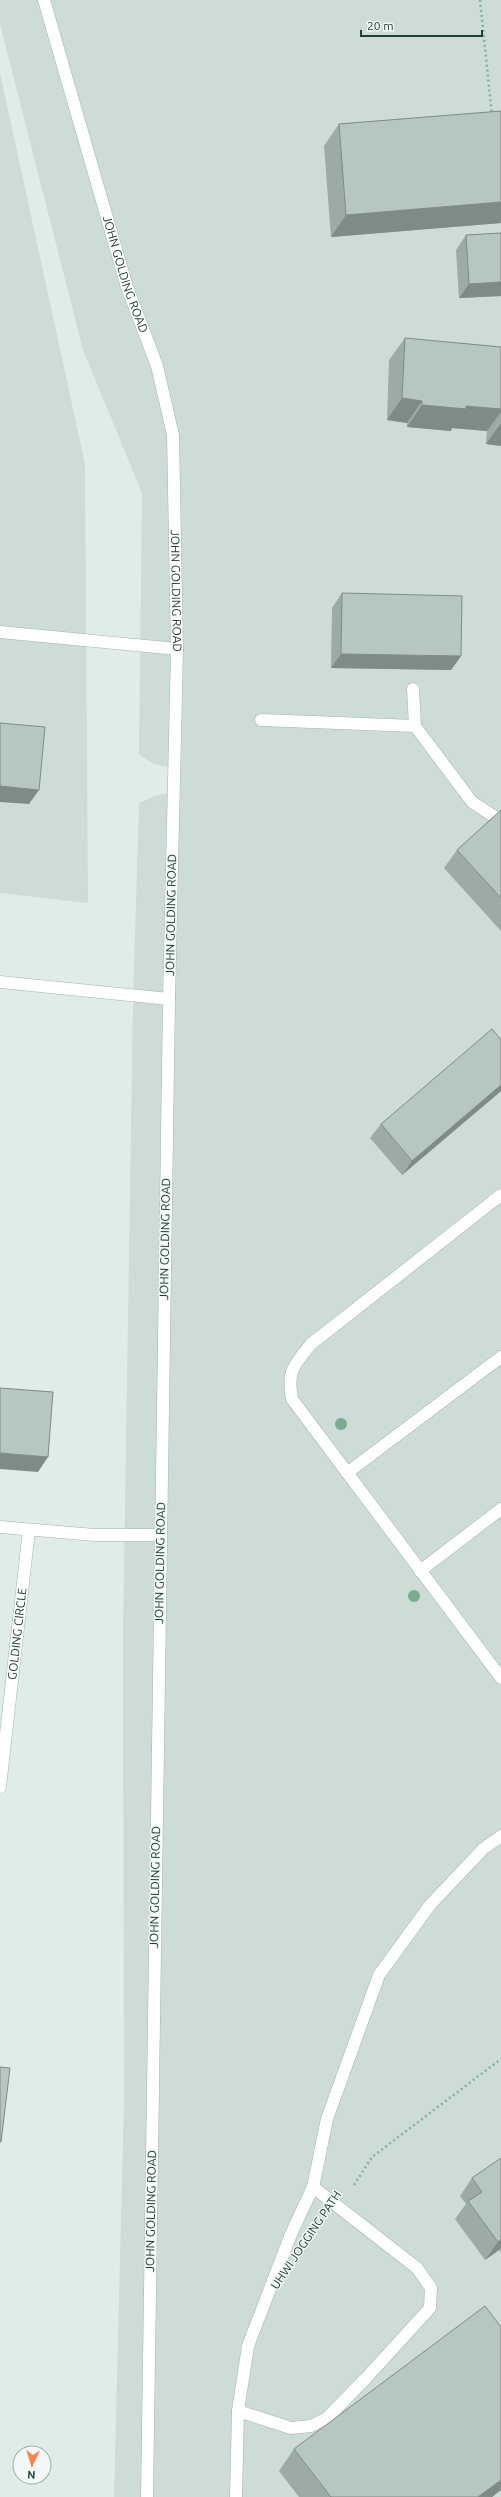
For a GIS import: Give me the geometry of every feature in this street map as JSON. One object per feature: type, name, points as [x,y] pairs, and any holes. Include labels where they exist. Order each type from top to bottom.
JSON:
[{"type":"street","name":"JOHN GOLDING ROAD","points":[[44,0],[127,287],[157,366],[173,435],[177,649],[169,999],[160,1535],[147,2497]]},
{"type":"street","points":[[0,632],[177,649]]},
{"type":"street","points":[[413,688],[415,726],[472,802],[501,821]]},
{"type":"street","points":[[261,720],[415,726]]},
{"type":"street","points":[[0,982],[169,999]]},
{"type":"street","points":[[501,1195],[311,1344],[296,1362],[289,1379],[292,1399],[420,1571],[497,1663],[501,1678]]},
{"type":"street","points":[[347,1473],[501,1357]]},
{"type":"street","points":[[420,1571],[501,1509]]},
{"type":"street","points":[[0,1527],[95,1535],[160,1535]]},
{"type":"street","name":"GOLDING CIRCLE","points":[[0,1787],[29,1530]]},
{"type":"street","points":[[236,2497],[238,2411],[248,2346],[291,2234],[313,2187],[327,2119],[379,1974],[430,1906],[483,1849],[501,1836]]},
{"type":"street","points":[[238,2411],[291,2428],[310,2426],[326,2418],[367,2377],[430,2308],[431,2288],[417,2268],[313,2187]]},
{"type":"path","points":[[480,0],[492,117]]},
{"type":"path","name":"UHWI JOGGING PATH","points":[[339,2207],[372,2157],[501,2059]]},
{"type":"shaded area","points":[[0,0],[501,0],[501,2497],[114,2497],[124,2102],[123,1637],[133,1001],[139,803],[154,796],[171,793],[172,768],[154,764],[139,755],[142,493],[83,350],[0,24]]},
{"type":"shaded area","points":[[0,73],[85,464],[88,903],[0,893]]},
{"type":"building","points":[[501,111],[501,202],[346,215],[339,124]]},
{"type":"building","points":[[501,233],[501,282],[469,284],[466,235]]},
{"type":"building","points":[[405,338],[501,347],[501,409],[466,406],[466,409],[422,405],[422,401],[402,398]]},
{"type":"building","points":[[342,593],[462,596],[461,656],[341,654]]},
{"type":"building","points":[[0,723],[45,727],[39,790],[0,786]]},
{"type":"building","points":[[501,810],[501,898],[457,850]]},
{"type":"building","points":[[492,1029],[501,1040],[501,1085],[412,1161],[381,1124]]},
{"type":"building","points":[[0,1388],[53,1392],[48,1457],[0,1453]]},
{"type":"building","points":[[0,2067],[10,2068],[1,2142],[0,2142]]},
{"type":"building","points":[[501,2158],[501,2239],[498,2242],[468,2201],[482,2192],[472,2178]]},
{"type":"building","points":[[485,2306],[501,2327],[501,2480],[478,2497],[331,2497],[294,2449]]}]
